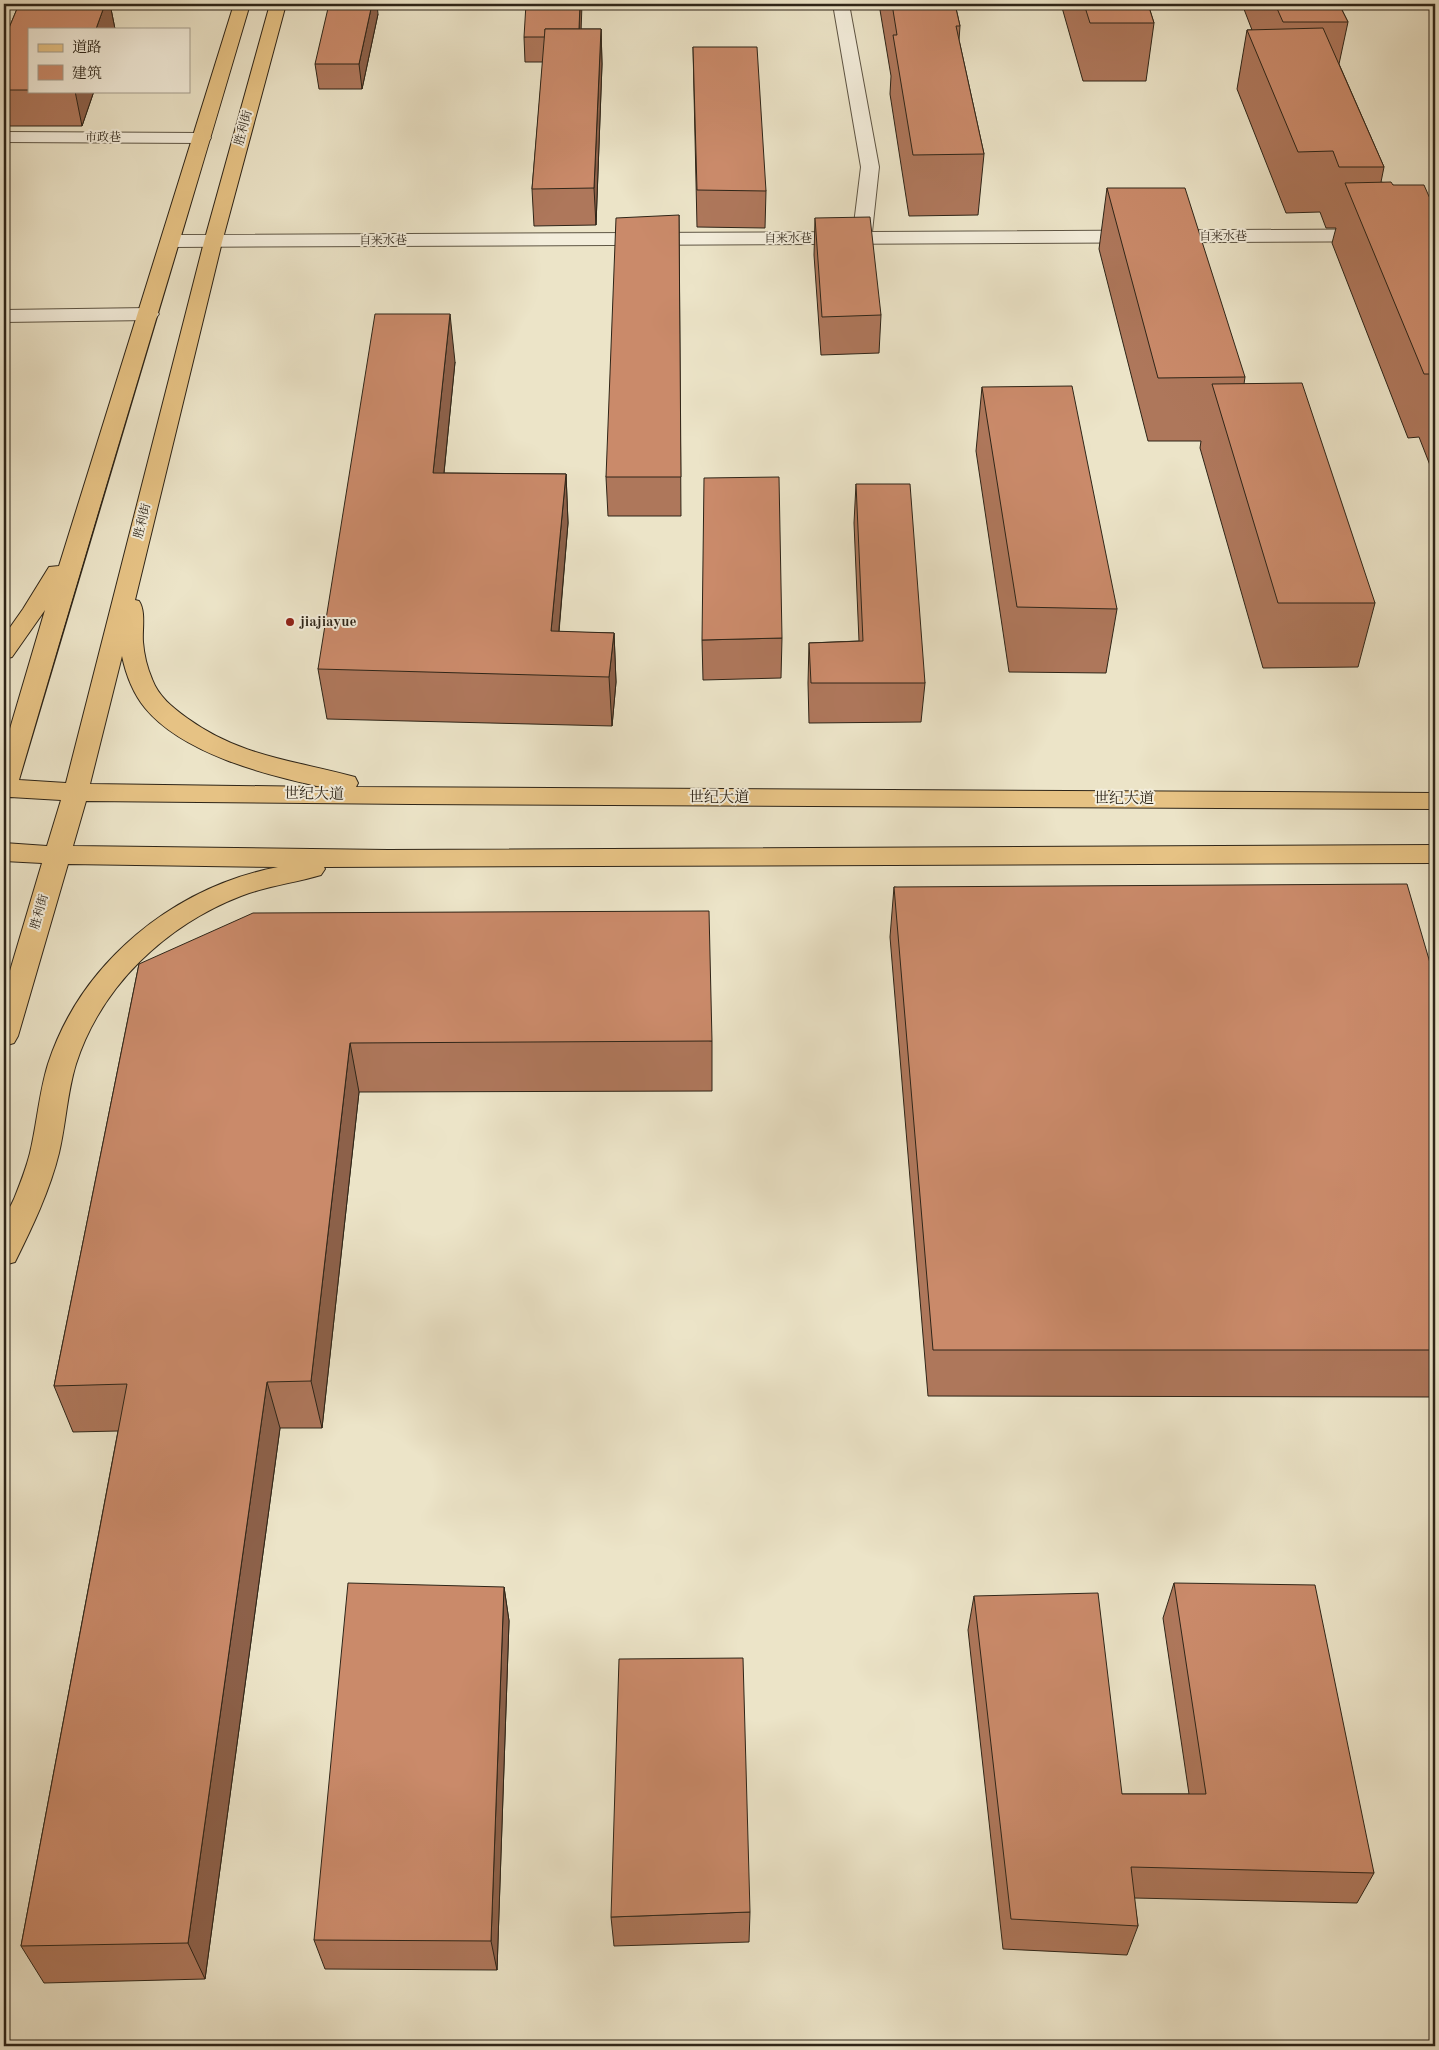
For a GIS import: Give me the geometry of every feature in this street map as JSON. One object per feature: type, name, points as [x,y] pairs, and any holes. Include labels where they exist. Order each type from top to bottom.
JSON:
[{"type":"main road","points":[[4,789],[78,539],[149,314],[242,4]]},
{"type":"main road","name":"胜利街","points":[[4,1036],[76,792],[213,242],[278,4]]},
{"type":"main road","points":[[138,538],[130,618],[136,671],[152,702],[187,731],[227,752],[286,771],[411,796]]},
{"type":"main road","points":[[4,652],[33,612],[78,539]]},
{"type":"main road","name":"世纪大道","points":[[4,789],[76,792],[411,796],[1435,801]]},
{"type":"main road","points":[[4,852],[56,855],[388,859],[1435,854]]},
{"type":"main road","points":[[4,1253],[41,1167],[63,1062],[87,1008],[117,966],[158,931],[194,906],[237,888],[300,871],[388,859]]},
{"type":"street","points":[[840,4],[870,167],[862,238]]},
{"type":"street","name":"市政巷","points":[[4,137],[202,138]]},
{"type":"street","name":"自来水巷","points":[[171,241],[1435,235]]},
{"type":"street","points":[[4,316],[149,314]]},
{"type":"building","points":[[19,4],[105,4],[96,28],[28,28],[28,90],[4,90],[4,40]]},
{"type":"building","points":[[329,4],[372,4],[359,64],[315,64]]},
{"type":"building","points":[[526,4],[580,4],[579,29],[545,29],[545,37],[524,37]]},
{"type":"building","points":[[892,4],[955,4],[960,26],[956,26],[984,154],[913,155],[893,35],[897,35]]},
{"type":"building","points":[[1084,4],[1148,4],[1154,23],[1090,23]]},
{"type":"building","points":[[1275,4],[1339,4],[1348,22],[1283,22]]},
{"type":"building","points":[[1323,28],[1384,167],[1339,167],[1333,151],[1298,152],[1247,30]]},
{"type":"building","points":[[545,29],[601,29],[594,188],[532,189]]},
{"type":"building","points":[[693,47],[757,47],[766,191],[697,190]]},
{"type":"building","points":[[1391,182],[1393,185],[1424,185],[1435,210],[1435,374],[1424,374],[1345,183]]},
{"type":"building","points":[[1107,188],[1185,188],[1245,377],[1158,378]]},
{"type":"building","points":[[679,215],[681,477],[606,477],[616,218]]},
{"type":"building","points":[[870,217],[881,315],[822,317],[815,218]]},
{"type":"building","points":[[375,314],[450,314],[433,473],[566,474],[551,631],[614,633],[609,677],[318,669]]},
{"type":"building","points":[[1302,383],[1375,603],[1278,603],[1212,384]]},
{"type":"building","points":[[1072,386],[1117,609],[1017,607],[982,387]]},
{"type":"building","points":[[779,477],[782,638],[702,640],[704,478]]},
{"type":"building","points":[[856,484],[910,484],[925,683],[811,683],[809,643],[863,641]]},
{"type":"building","points":[[1407,884],[1435,980],[1435,1350],[933,1350],[894,887]]},
{"type":"building","points":[[709,911],[712,1041],[350,1043],[311,1381],[267,1382],[188,1943],[21,1946],[127,1384],[54,1386],[139,964],[253,913]]},
{"type":"building","points":[[348,1583],[504,1587],[491,1941],[314,1940]]},
{"type":"building","points":[[1174,1583],[1315,1585],[1374,1873],[1131,1867],[1138,1926],[1011,1919],[974,1596],[1098,1593],[1122,1794],[1206,1794]]},
{"type":"building","points":[[743,1658],[750,1912],[611,1917],[619,1659]]},
{"type":"place","name":"jiajiayue","points":[[290,622]]}]
